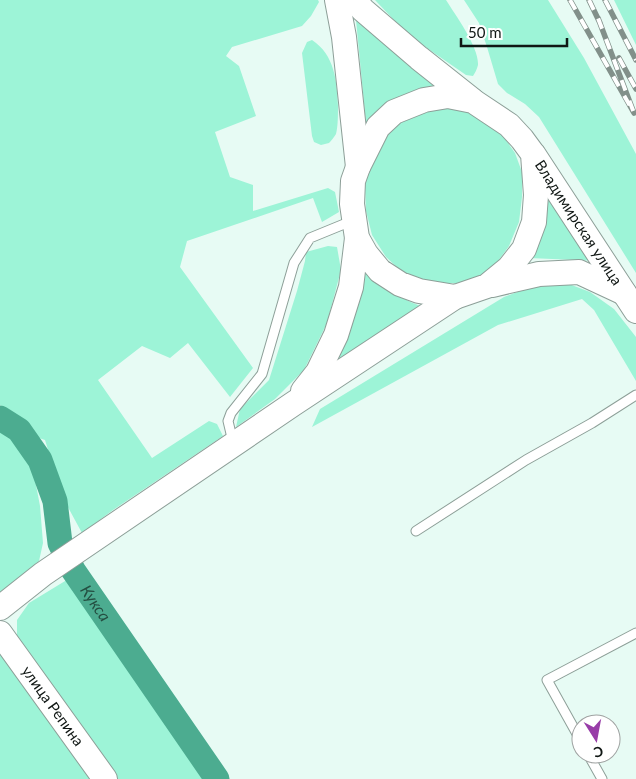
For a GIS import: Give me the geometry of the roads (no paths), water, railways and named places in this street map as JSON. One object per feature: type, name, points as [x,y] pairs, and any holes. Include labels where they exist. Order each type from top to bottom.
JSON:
[{"type":"main road","points":[[337,0],[346,55],[358,166]]},
{"type":"main road","name":"Владимирская улица","points":[[354,0],[419,58],[473,101],[509,125],[522,139],[630,302]]},
{"type":"main road","points":[[455,298],[419,291],[400,284],[380,271],[366,254],[356,229],[352,204],[353,182],[358,166],[378,127],[394,112],[424,100],[448,96],[473,101]]},
{"type":"main road","points":[[0,608],[43,574],[293,404],[455,298],[487,286],[509,268],[524,249],[534,222],[536,195],[533,154]]},
{"type":"main road","points":[[293,404],[318,372],[336,335],[351,287],[356,229]]},
{"type":"main road","name":"Владимирская улица","points":[[487,286],[539,274],[579,272],[630,302]]},
{"type":"main road","name":"улица Репина","points":[[0,633],[105,779]]},
{"type":"lane","points":[[233,445],[228,421],[231,413],[262,374],[294,263],[310,238],[356,229]]},
{"type":"lane","points":[[416,531],[526,460],[592,423],[636,395]]},
{"type":"lane","points":[[571,723],[547,680],[636,633]]},
{"type":"lane","points":[[594,764],[602,779]]},
{"type":"waterway","name":"Кукса","points":[[0,418],[19,430],[40,460],[55,501],[60,543],[73,570],[217,779]]},
{"type":"railway","points":[[570,0],[634,113],[598,18]]},
{"type":"railway","points":[[589,0],[600,23]]},
{"type":"railway","points":[[605,0],[636,60]]},
{"type":"railway","points":[[619,58],[636,89]]}]
